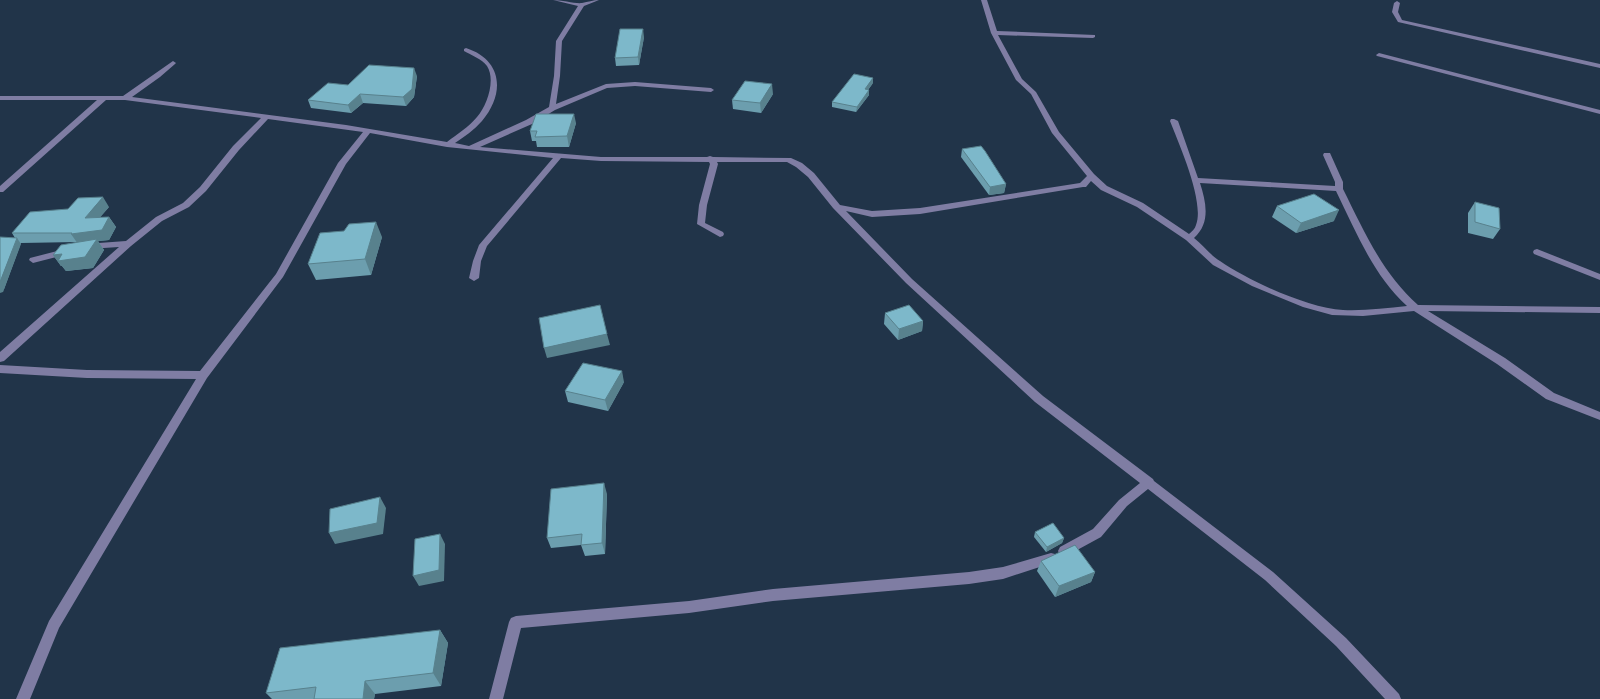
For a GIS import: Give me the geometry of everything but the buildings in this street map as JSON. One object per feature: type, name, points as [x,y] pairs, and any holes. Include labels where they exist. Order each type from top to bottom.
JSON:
[{"type":"street","points":[[556,0],[582,4],[596,0]]},
{"type":"street","points":[[984,0],[994,33],[1019,80],[1034,93],[1056,133],[1091,176],[1104,188],[1140,206],[1199,244],[1204,254],[1219,264],[1309,307],[1332,313],[1416,308],[1600,310]]},
{"type":"street","points":[[1397,3],[1396,12],[1400,21],[1600,66]]},
{"type":"street","points":[[552,108],[558,76],[558,41],[582,4]]},
{"type":"street","points":[[994,33],[1093,36]]},
{"type":"street","points":[[447,145],[479,120],[488,107],[493,85],[491,68],[480,56],[466,50]]},
{"type":"street","points":[[1379,55],[1600,112]]},
{"type":"street","points":[[125,98],[173,64]]},
{"type":"street","points":[[470,148],[529,122],[552,108],[599,89],[616,85],[662,85],[711,90]]},
{"type":"street","points":[[0,98],[125,98],[368,131],[447,145],[559,156],[601,159],[710,158],[788,160],[800,165],[811,175],[836,206],[909,282],[1039,399],[1269,576],[1341,642],[1394,699]]},
{"type":"street","points":[[0,190],[104,98]]},
{"type":"street","points":[[0,358],[128,244],[159,219],[186,205],[203,189],[236,148],[266,117]]},
{"type":"street","points":[[1174,121],[1195,180],[1202,212],[1197,231],[1189,238]]},
{"type":"street","points":[[23,699],[54,625],[203,375],[280,275],[342,163],[368,131]]},
{"type":"street","points":[[1327,155],[1339,182],[1339,189],[1382,272],[1403,298],[1501,361],[1550,396],[1600,416]]},
{"type":"street","points":[[474,278],[477,261],[483,245],[559,156]]},
{"type":"street","points":[[710,158],[714,164],[703,205],[701,224],[720,234]]},
{"type":"street","points":[[1083,185],[1091,176]]},
{"type":"street","points":[[1195,180],[1339,189]]},
{"type":"street","points":[[836,206],[872,214],[950,208],[1083,185],[1104,188]]},
{"type":"street","points":[[858,229],[872,214]]},
{"type":"street","points":[[80,248],[128,244]]},
{"type":"street","points":[[33,260],[70,250]]},
{"type":"street","points":[[1538,252],[1600,277]]},
{"type":"street","points":[[0,369],[87,374],[203,375]]},
{"type":"street","points":[[496,699],[516,622],[689,607],[773,595],[969,578],[1003,573],[1043,562],[1097,533],[1124,503],[1149,482]]}]
